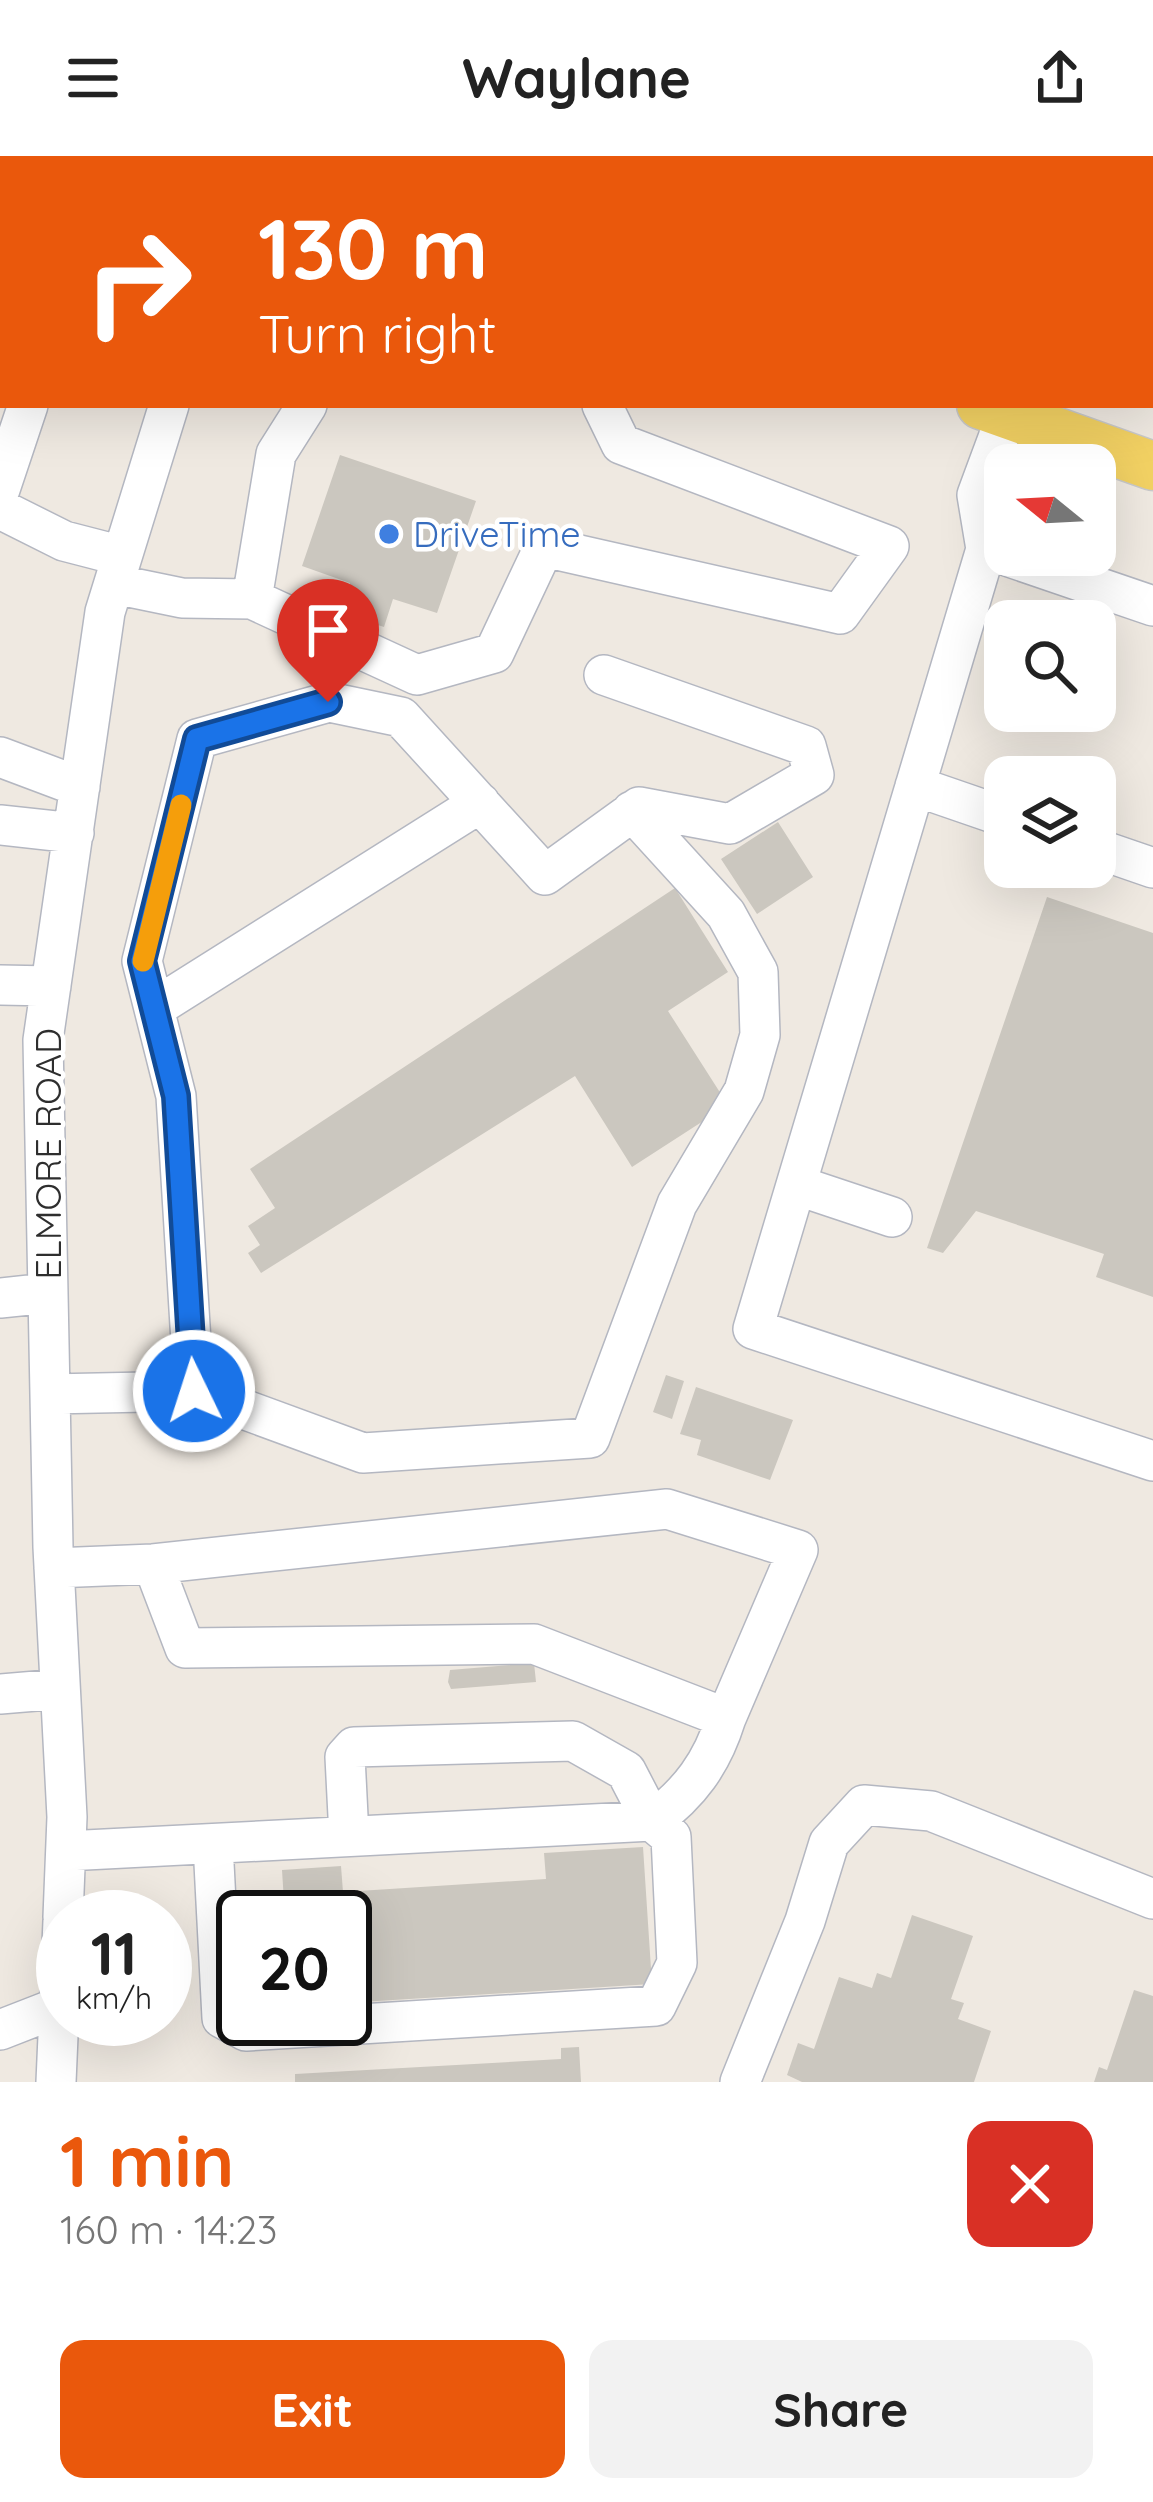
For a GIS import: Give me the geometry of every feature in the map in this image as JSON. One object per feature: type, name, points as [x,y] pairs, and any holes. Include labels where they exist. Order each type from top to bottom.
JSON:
[{"type":"main road","points":[[994,410],[1153,466]]},
{"type":"street","points":[[0,489],[27,408]]},
{"type":"street","name":"ELMORE ROAD","points":[[64,1890],[43,1040],[118,570],[168,408]]},
{"type":"street","points":[[252,599],[276,454],[305,408]]},
{"type":"street","points":[[0,509],[182,598],[252,599],[417,675],[494,653],[544,547],[839,614],[890,546],[621,445],[603,408]]},
{"type":"street","points":[[987,444],[994,410]]},
{"type":"street","points":[[984,460],[977,495],[984,537]]},
{"type":"street","points":[[984,556],[753,1329],[1153,1461]]},
{"type":"street","points":[[1065,576],[1153,606]]},
{"type":"street","points":[[194,1391],[176,1096],[142,961],[197,739],[328,702],[400,717],[545,874],[639,807],[730,824],[814,775],[806,746],[604,675]]},
{"type":"street","points":[[0,757],[80,787]]},
{"type":"street","points":[[915,786],[984,810]]},
{"type":"street","points":[[156,1007],[480,803]]},
{"type":"street","points":[[50,1394],[194,1391],[363,1453],[590,1438],[677,1204],[744,1091],[760,1035],[758,972],[726,914],[632,812]]},
{"type":"street","points":[[0,825],[74,833]]},
{"type":"street","points":[[1116,855],[1153,868]]},
{"type":"street","points":[[0,985],[51,986]]},
{"type":"street","points":[[796,1185],[892,1217]]},
{"type":"street","points":[[0,1298],[48,1293]]},
{"type":"street","points":[[54,1568],[153,1564],[667,1509],[798,1550],[714,1756],[679,1800],[652,1821],[66,1851]]},
{"type":"street","points":[[153,1564],[185,1648],[534,1644],[726,1718]]},
{"type":"street","points":[[0,1694],[60,1689]]},
{"type":"street","points":[[213,1844],[222,2018],[246,2031],[656,2006],[677,1963],[671,1837],[652,1821],[626,1772],[573,1741],[354,1747],[345,1757],[349,1836]]},
{"type":"street","points":[[740,2082],[805,1921],[829,1844],[864,1805],[931,1810],[1153,1899]]},
{"type":"street","points":[[0,2030],[36,2016]]},
{"type":"street","name":"ELMORE ROAD","points":[[56,2082],[57,2046]]},
{"type":"building","name":"DriveTime","points":[[340,455],[476,501],[437,613],[393,599],[384,627],[340,613],[350,583],[302,566]]},
{"type":"building","points":[[778,822],[813,877],[757,914],[721,859]]},
{"type":"building","points":[[675,888],[728,972],[668,1011],[728,1105],[632,1167],[575,1076],[261,1273],[248,1253],[260,1245],[248,1226],[275,1208],[250,1169]]},
{"type":"building","points":[[1047,897],[1153,933],[1153,1297],[1096,1277],[1104,1254],[976,1211],[943,1253],[927,1248]]},
{"type":"building","points":[[666,1375],[684,1381],[672,1419],[653,1412]]},
{"type":"building","points":[[696,1387],[793,1420],[770,1480],[697,1455],[701,1440],[680,1434]]},
{"type":"building","points":[[534,1663],[536,1682],[451,1689],[448,1682],[450,1670]]},
{"type":"building","points":[[643,1847],[652,1984],[372,2001],[372,1890],[546,1879],[544,1853]]},
{"type":"building","points":[[341,1866],[343,1890],[283,1890],[282,1870]]},
{"type":"building","points":[[912,1915],[973,1936],[951,1999],[964,2003],[958,2019],[991,2031],[974,2082],[802,2082],[787,2075],[798,2043],[814,2049],[839,1977],[872,1988],[877,1973],[891,1978]]},
{"type":"building","points":[[1134,1990],[1153,1996],[1153,2082],[1094,2082],[1099,2067],[1107,2070]]},
{"type":"building","points":[[579,2047],[581,2082],[295,2082],[295,2074],[561,2059],[561,2048]]},
{"type":"slow traffic","points":[[143,961],[181,805]]},
{"type":"place","name":"DriveTime","points":[[389,534]]},
{"type":"route","points":[[194,1391],[176,1096],[142,961],[197,739],[328,702]]}]
